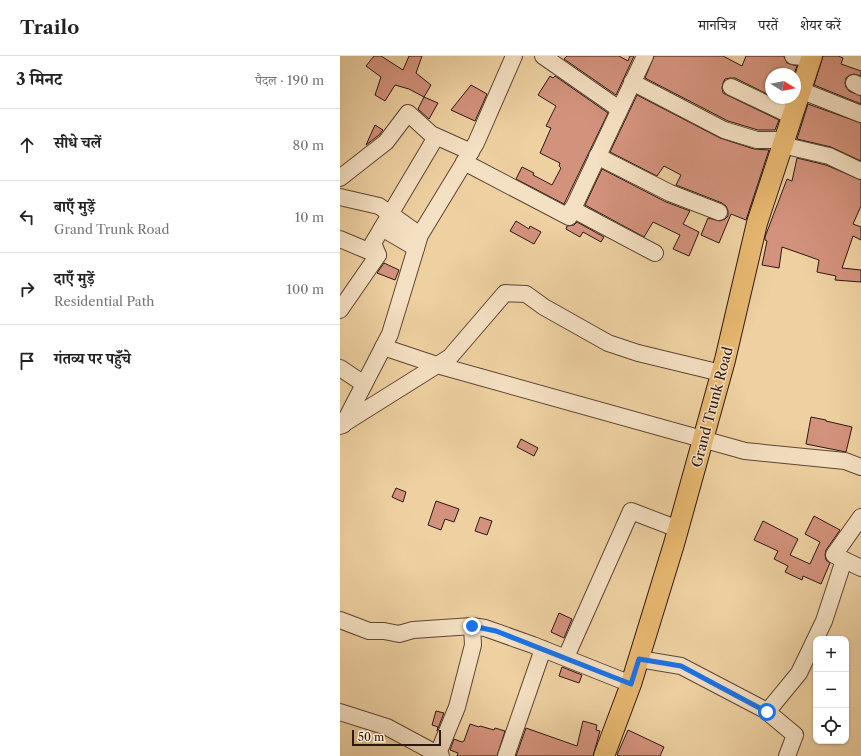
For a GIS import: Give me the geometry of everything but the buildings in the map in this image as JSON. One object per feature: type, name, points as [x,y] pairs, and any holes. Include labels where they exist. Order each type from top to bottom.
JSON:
[{"type":"main road","name":"Grand Trunk Road","points":[[801,83],[805,57]]},
{"type":"main road","name":"Grand Trunk Road","points":[[604,756],[631,684],[678,529],[722,373],[757,223],[796,104]]},
{"type":"street","points":[[341,428],[390,334],[418,241],[476,142],[514,56]]},
{"type":"street","points":[[542,56],[619,109]]},
{"type":"street","points":[[340,178],[386,142],[408,113],[431,134],[467,157],[569,216],[645,56]]},
{"type":"street","points":[[632,82],[724,130],[757,140],[783,143],[829,156],[861,171]]},
{"type":"street","points":[[731,87],[792,116]]},
{"type":"street","points":[[801,90],[861,114]]},
{"type":"street","points":[[378,255],[373,243],[436,137]]},
{"type":"street","points":[[597,156],[670,193],[718,212]]},
{"type":"street","points":[[340,196],[379,206],[391,213],[418,241]]},
{"type":"street","points":[[572,209],[655,253]]},
{"type":"street","points":[[382,228],[418,241]]},
{"type":"street","points":[[340,239],[378,255]]},
{"type":"street","points":[[340,310],[378,255]]},
{"type":"street","points":[[341,428],[450,356],[505,293],[526,294],[544,307],[608,344],[638,353],[722,373]]},
{"type":"street","points":[[383,347],[437,365],[703,438],[745,451],[845,461],[861,467]]},
{"type":"street","points":[[340,368],[364,384]]},
{"type":"street","points":[[566,657],[631,511],[678,529]]},
{"type":"street","points":[[861,517],[834,555],[861,568]]},
{"type":"street","points":[[767,712],[799,673],[824,621],[844,560]]},
{"type":"street","points":[[340,620],[369,631],[384,631],[399,634],[413,630],[472,626],[496,631],[566,657],[631,684]]},
{"type":"street","points":[[340,712],[387,728],[439,755],[457,707],[473,645],[472,626]]},
{"type":"street","points":[[506,756],[543,649]]},
{"type":"street","points":[[639,659],[681,666],[767,712],[795,735],[787,756]]},
{"type":"route","points":[[472,626],[496,631],[566,657],[631,684],[639,659],[681,666],[767,712]]}]
